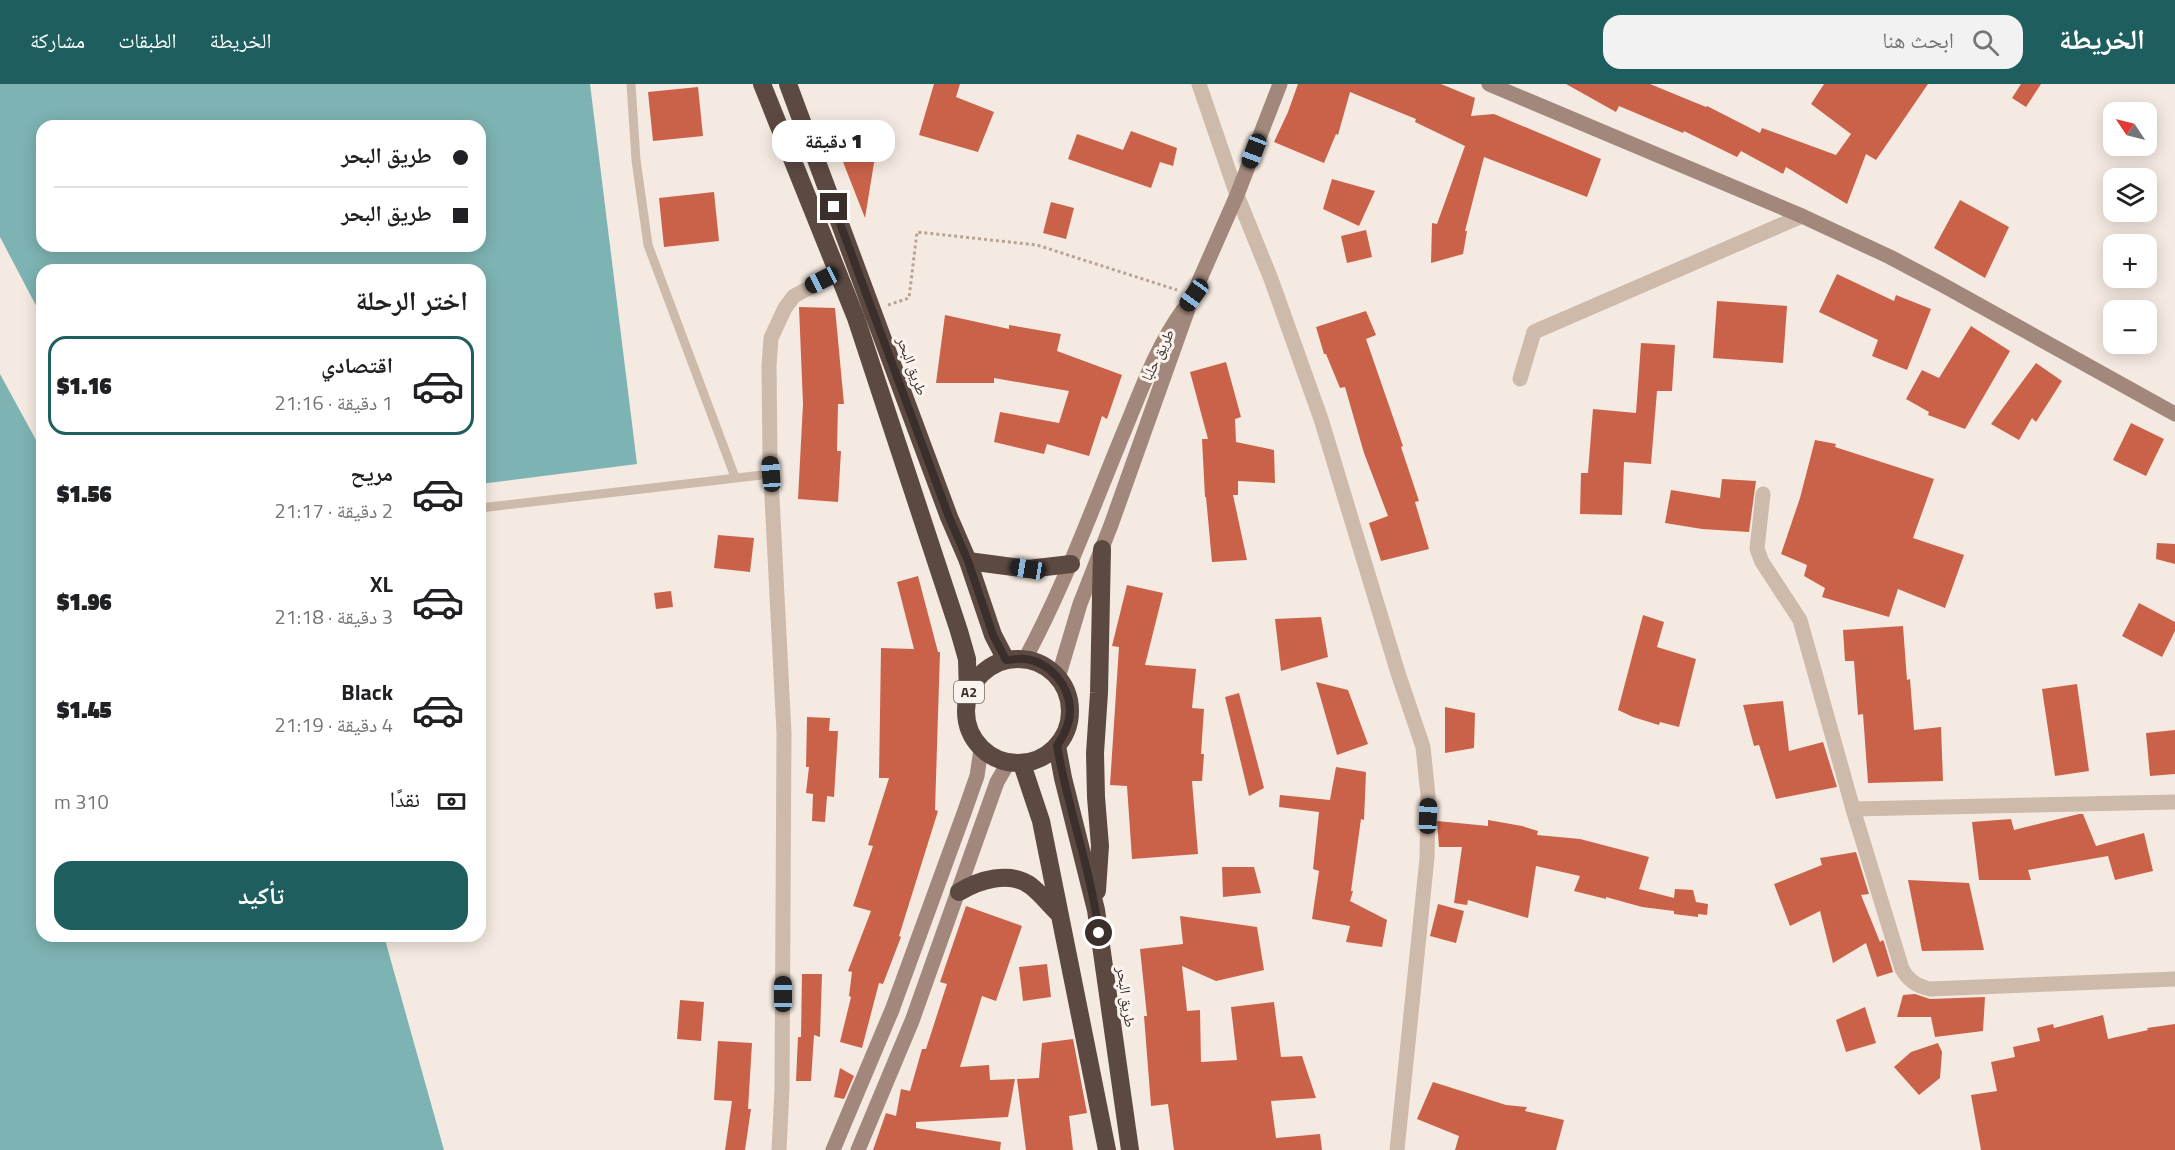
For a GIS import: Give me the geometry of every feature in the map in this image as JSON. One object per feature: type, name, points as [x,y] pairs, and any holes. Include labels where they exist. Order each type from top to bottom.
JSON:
[{"type":"highway","name":"طريق البحر","points":[[762,84],[837,273],[864,314],[968,561],[993,635],[1006,660]]},
{"type":"highway","name":"طريق البحر","points":[[788,84],[864,314],[959,631],[967,659],[968,694]]},
{"type":"highway","points":[[1096,910],[1100,846],[1095,753],[1099,693],[1102,549]]},
{"type":"highway","points":[[968,561],[1028,569],[1071,564]]},
{"type":"highway","name":"A2","points":[[981,749],[970,733],[965,714],[968,694],[983,672],[1006,660],[1025,659],[1043,665],[1058,678]]},
{"type":"highway","points":[[981,749],[994,758],[1015,763],[1041,758],[1057,746],[1067,730],[1070,712],[1067,694],[1058,678]]},
{"type":"highway","name":"طريق البحر","points":[[1057,746],[1096,910],[1130,1150]]},
{"type":"highway","points":[[1015,763],[1041,821],[1107,1150]]},
{"type":"highway","points":[[958,892],[988,879],[1008,878],[1029,884],[1059,915]]},
{"type":"highway","points":[[1096,1094],[1121,1090]]},
{"type":"main road","points":[[1194,295],[1237,195],[1280,84]]},
{"type":"main road","points":[[1489,84],[1802,216],[1941,284],[2175,414]]},
{"type":"main road","name":"طريق حلبا","points":[[1058,678],[1080,604],[1194,295]]},
{"type":"main road","name":"طريق حلبا","points":[[1025,659],[1044,624],[1071,564],[1149,371],[1170,328],[1194,295]]},
{"type":"main road","points":[[832,1150],[892,1010],[977,776],[981,749]]},
{"type":"main road","points":[[858,1150],[912,1021],[998,782],[1015,763]]},
{"type":"main road","points":[[892,1010],[912,1021]]},
{"type":"street","points":[[1199,84],[1237,195],[1271,279],[1321,419],[1398,673],[1423,747],[1427,768],[1426,858],[1397,1150]]},
{"type":"street","points":[[1521,379],[1534,332],[1802,216]]},
{"type":"street","points":[[779,1150],[782,1077],[784,733],[771,474],[769,366],[771,338],[777,322],[794,296],[837,273]]},
{"type":"street","points":[[1763,494],[1757,549],[1762,562],[1800,620],[1853,809],[1902,969],[1909,980],[1930,989],[2175,979]]},
{"type":"street","points":[[1853,809],[2175,802]]},
{"type":"lane","points":[[631,84],[636,160],[648,245],[735,477]]},
{"type":"lane","points":[[486,507],[771,474]]},
{"type":"path","points":[[864,314],[909,298],[917,232],[1037,245],[1194,295]]},
{"type":"water","points":[[0,84],[590,84],[637,464],[486,483],[486,264],[36,264],[36,306],[0,237]]},
{"type":"water","points":[[0,374],[36,440],[36,942],[386,942],[444,1150],[0,1150]]},
{"type":"building","points":[[934,84],[960,84],[956,97],[994,112],[978,152],[919,135]]},
{"type":"building","points":[[1298,84],[1441,84],[1475,98],[1471,116],[1494,114],[1601,159],[1587,197],[1484,157],[1465,231],[1467,231],[1463,254],[1431,263],[1432,223],[1437,224],[1465,146],[1415,122],[1416,119],[1350,92],[1338,135],[1336,134],[1324,163],[1274,142]]},
{"type":"building","points":[[1566,84],[1650,84],[1707,106],[1760,133],[1762,128],[1836,155],[1851,134],[1811,104],[1824,84],[1928,84],[1876,160],[1866,154],[1847,204],[1786,167],[1783,174],[1741,151],[1737,157],[1684,131],[1683,133],[1619,106],[1616,112]]},
{"type":"building","points":[[2021,84],[2041,84],[2026,107],[2012,98]]},
{"type":"building","points":[[698,87],[703,136],[653,141],[648,92]]},
{"type":"building","points":[[827,121],[880,126],[865,218]]},
{"type":"building","points":[[1131,131],[1177,148],[1173,166],[1160,162],[1151,188],[1068,159],[1077,134],[1123,150]]},
{"type":"building","points":[[1332,179],[1375,191],[1359,226],[1323,209]]},
{"type":"building","points":[[714,192],[719,241],[664,247],[659,198]]},
{"type":"building","points":[[1960,200],[2009,227],[1985,278],[1934,248]]},
{"type":"building","points":[[1051,202],[1074,208],[1066,239],[1043,233]]},
{"type":"building","points":[[1366,230],[1372,257],[1347,263],[1341,236]]},
{"type":"building","points":[[1837,274],[1894,301],[1896,295],[1931,309],[1907,370],[1872,356],[1878,340],[1819,312]]},
{"type":"building","points":[[1717,301],[1787,306],[1783,363],[1713,358]]},
{"type":"building","points":[[799,307],[835,308],[844,404],[838,404],[837,451],[841,451],[838,502],[798,499],[803,404]]},
{"type":"building","points":[[1366,311],[1376,335],[1366,339],[1403,446],[1401,447],[1419,501],[1415,502],[1429,549],[1381,561],[1369,523],[1388,516],[1364,453],[1345,387],[1340,388],[1326,354],[1324,354],[1316,327]]},
{"type":"building","points":[[945,315],[1009,329],[1009,325],[1061,334],[1057,351],[1122,375],[1107,419],[1102,416],[1089,456],[1047,444],[1044,454],[994,442],[1000,412],[1059,423],[1069,391],[994,378],[994,383],[936,383]]},
{"type":"building","points":[[1971,326],[2010,351],[1965,429],[1928,415],[1929,412],[1906,399],[1922,370],[1939,378]]},
{"type":"building","points":[[1641,343],[1675,345],[1672,391],[1657,391],[1651,464],[1624,462],[1622,515],[1580,514],[1581,473],[1588,473],[1593,409],[1636,413]]},
{"type":"building","points":[[1226,362],[1241,417],[1235,419],[1236,442],[1274,450],[1275,483],[1238,481],[1238,495],[1233,495],[1247,560],[1212,562],[1202,439],[1208,439],[1190,372]]},
{"type":"building","points":[[2036,363],[2062,381],[2036,422],[2032,418],[2019,440],[1991,424]]},
{"type":"building","points":[[2131,423],[2164,439],[2146,476],[2113,460]]},
{"type":"building","points":[[1815,440],[1836,444],[1835,447],[1934,479],[1913,538],[1964,555],[1945,608],[1898,589],[1889,617],[1822,597],[1825,588],[1804,576],[1807,565],[1781,554],[1800,498]]},
{"type":"building","points":[[1722,479],[1756,481],[1749,532],[1702,529],[1665,523],[1671,490],[1720,498]]},
{"type":"building","points":[[718,535],[754,538],[750,572],[714,568]]},
{"type":"building","points":[[2157,543],[2175,544],[2175,564],[2156,559]]},
{"type":"building","points":[[918,576],[938,652],[940,652],[935,810],[938,811],[899,936],[901,937],[883,984],[879,983],[862,1048],[840,1042],[851,997],[849,996],[852,972],[848,971],[871,911],[853,906],[873,846],[868,845],[889,778],[879,778],[881,648],[914,649],[897,582]]},
{"type":"building","points":[[1127,585],[1163,593],[1145,665],[1196,669],[1192,708],[1204,709],[1202,781],[1192,781],[1198,854],[1132,859],[1127,786],[1110,785],[1119,647],[1112,646]]},
{"type":"building","points":[[671,591],[673,607],[656,609],[654,593]]},
{"type":"building","points":[[2139,603],[2175,622],[2175,631],[2162,657],[2122,636]]},
{"type":"building","points":[[1643,615],[1664,622],[1657,647],[1696,659],[1679,727],[1660,722],[1659,725],[1618,710]]},
{"type":"building","points":[[1321,617],[1328,657],[1281,671],[1275,619]]},
{"type":"building","points":[[1903,626],[1914,730],[1941,727],[1943,781],[1868,783],[1863,714],[1858,715],[1854,661],[1845,661],[1843,630]]},
{"type":"building","points":[[1316,682],[1348,690],[1368,744],[1337,755]]},
{"type":"building","points":[[2077,684],[2089,771],[2055,776],[2042,689]]},
{"type":"building","points":[[1239,693],[1264,788],[1249,796],[1225,697]]},
{"type":"building","points":[[1783,701],[1789,751],[1823,742],[1837,787],[1776,799],[1759,745],[1754,746],[1743,705]]},
{"type":"building","points":[[1445,707],[1475,713],[1474,748],[1445,753]]},
{"type":"building","points":[[807,717],[830,718],[829,731],[838,731],[834,797],[827,796],[825,822],[812,821],[813,794],[806,793],[809,767],[806,767]]},
{"type":"building","points":[[2175,730],[2175,774],[2150,776],[2146,733]]},
{"type":"building","points":[[1336,767],[1366,772],[1364,820],[1361,819],[1350,901],[1387,920],[1382,947],[1346,942],[1350,926],[1312,919],[1319,871],[1313,869],[1319,812],[1279,807],[1280,795],[1330,800]]},
{"type":"building","points":[[2083,814],[2096,846],[2144,833],[2153,871],[2115,880],[2108,856],[2028,870],[2031,880],[1979,880],[1972,822],[2011,819],[2014,830]]},
{"type":"building","points":[[1488,820],[1522,826],[1538,831],[1537,835],[1580,839],[1649,857],[1639,889],[1674,898],[1675,889],[1693,890],[1696,902],[1708,904],[1707,915],[1698,914],[1698,917],[1674,914],[1674,911],[1642,907],[1574,891],[1580,876],[1536,866],[1528,918],[1468,900],[1467,905],[1454,903],[1462,847],[1439,847],[1437,821],[1488,826]]},
{"type":"building","points":[[1856,852],[1869,894],[1861,895],[1880,942],[1883,940],[1884,942],[1893,972],[1877,977],[1866,943],[1833,963],[1820,911],[1790,926],[1774,884],[1822,865],[1820,858]]},
{"type":"building","points":[[1222,867],[1254,867],[1261,893],[1223,897]]},
{"type":"building","points":[[1908,880],[1969,883],[1984,950],[1922,951]]},
{"type":"building","points":[[1438,904],[1464,911],[1456,943],[1430,936]]},
{"type":"building","points":[[966,906],[1022,926],[996,1001],[982,996],[960,1067],[989,1065],[990,1080],[1015,1079],[1008,1117],[916,1122],[916,1128],[1001,1142],[1000,1150],[873,1150],[886,1113],[896,1116],[901,1089],[910,1091],[922,1049],[926,1049],[947,984],[940,982]]},
{"type":"building","points":[[1180,916],[1257,927],[1264,970],[1216,981],[1182,966],[1187,1011],[1200,1010],[1201,1062],[1237,1060],[1231,1007],[1274,1002],[1281,1057],[1302,1056],[1316,1098],[1271,1101],[1276,1138],[1320,1134],[1322,1150],[1174,1150],[1168,1104],[1151,1106],[1144,1016],[1147,1016],[1140,949],[1183,944]]},
{"type":"building","points":[[1047,964],[1051,997],[1023,1001],[1019,967]]},
{"type":"building","points":[[802,974],[822,974],[820,1037],[814,1035],[811,1081],[796,1081],[798,1037],[801,1037]]},
{"type":"building","points":[[1915,994],[1930,999],[1985,997],[1983,1031],[1935,1037],[1931,1017],[1897,1017],[1903,995]]},
{"type":"building","points":[[680,1000],[704,1002],[701,1041],[677,1039]]},
{"type":"building","points":[[1865,1007],[1876,1043],[1846,1052],[1836,1020]]},
{"type":"building","points":[[2103,1015],[2108,1039],[2148,1030],[2147,1028],[2175,1024],[2175,1150],[1981,1150],[1971,1095],[1997,1091],[1991,1062],[2015,1057],[2013,1047],[2040,1041],[2037,1028],[2053,1024],[2054,1028]]},
{"type":"building","points":[[1073,1039],[1087,1113],[1069,1116],[1073,1150],[1026,1150],[1017,1079],[1039,1078],[1042,1043]]},
{"type":"building","points":[[718,1041],[752,1043],[748,1109],[751,1109],[745,1150],[725,1150],[732,1101],[714,1100]]},
{"type":"building","points":[[1938,1043],[1942,1052],[1940,1078],[1919,1095],[1894,1067],[1911,1052]]},
{"type":"building","points":[[840,1068],[854,1076],[844,1099],[834,1097]]},
{"type":"building","points":[[1433,1082],[1506,1105],[1527,1107],[1525,1111],[1564,1120],[1556,1150],[1455,1150],[1459,1136],[1417,1119]]},
{"type":"route","points":[[834,207],[949,517],[968,561],[993,635],[1006,660],[1025,659],[1043,665],[1058,678],[1067,694],[1070,712],[1067,730],[1057,746],[1096,910],[1099,933]]}]
